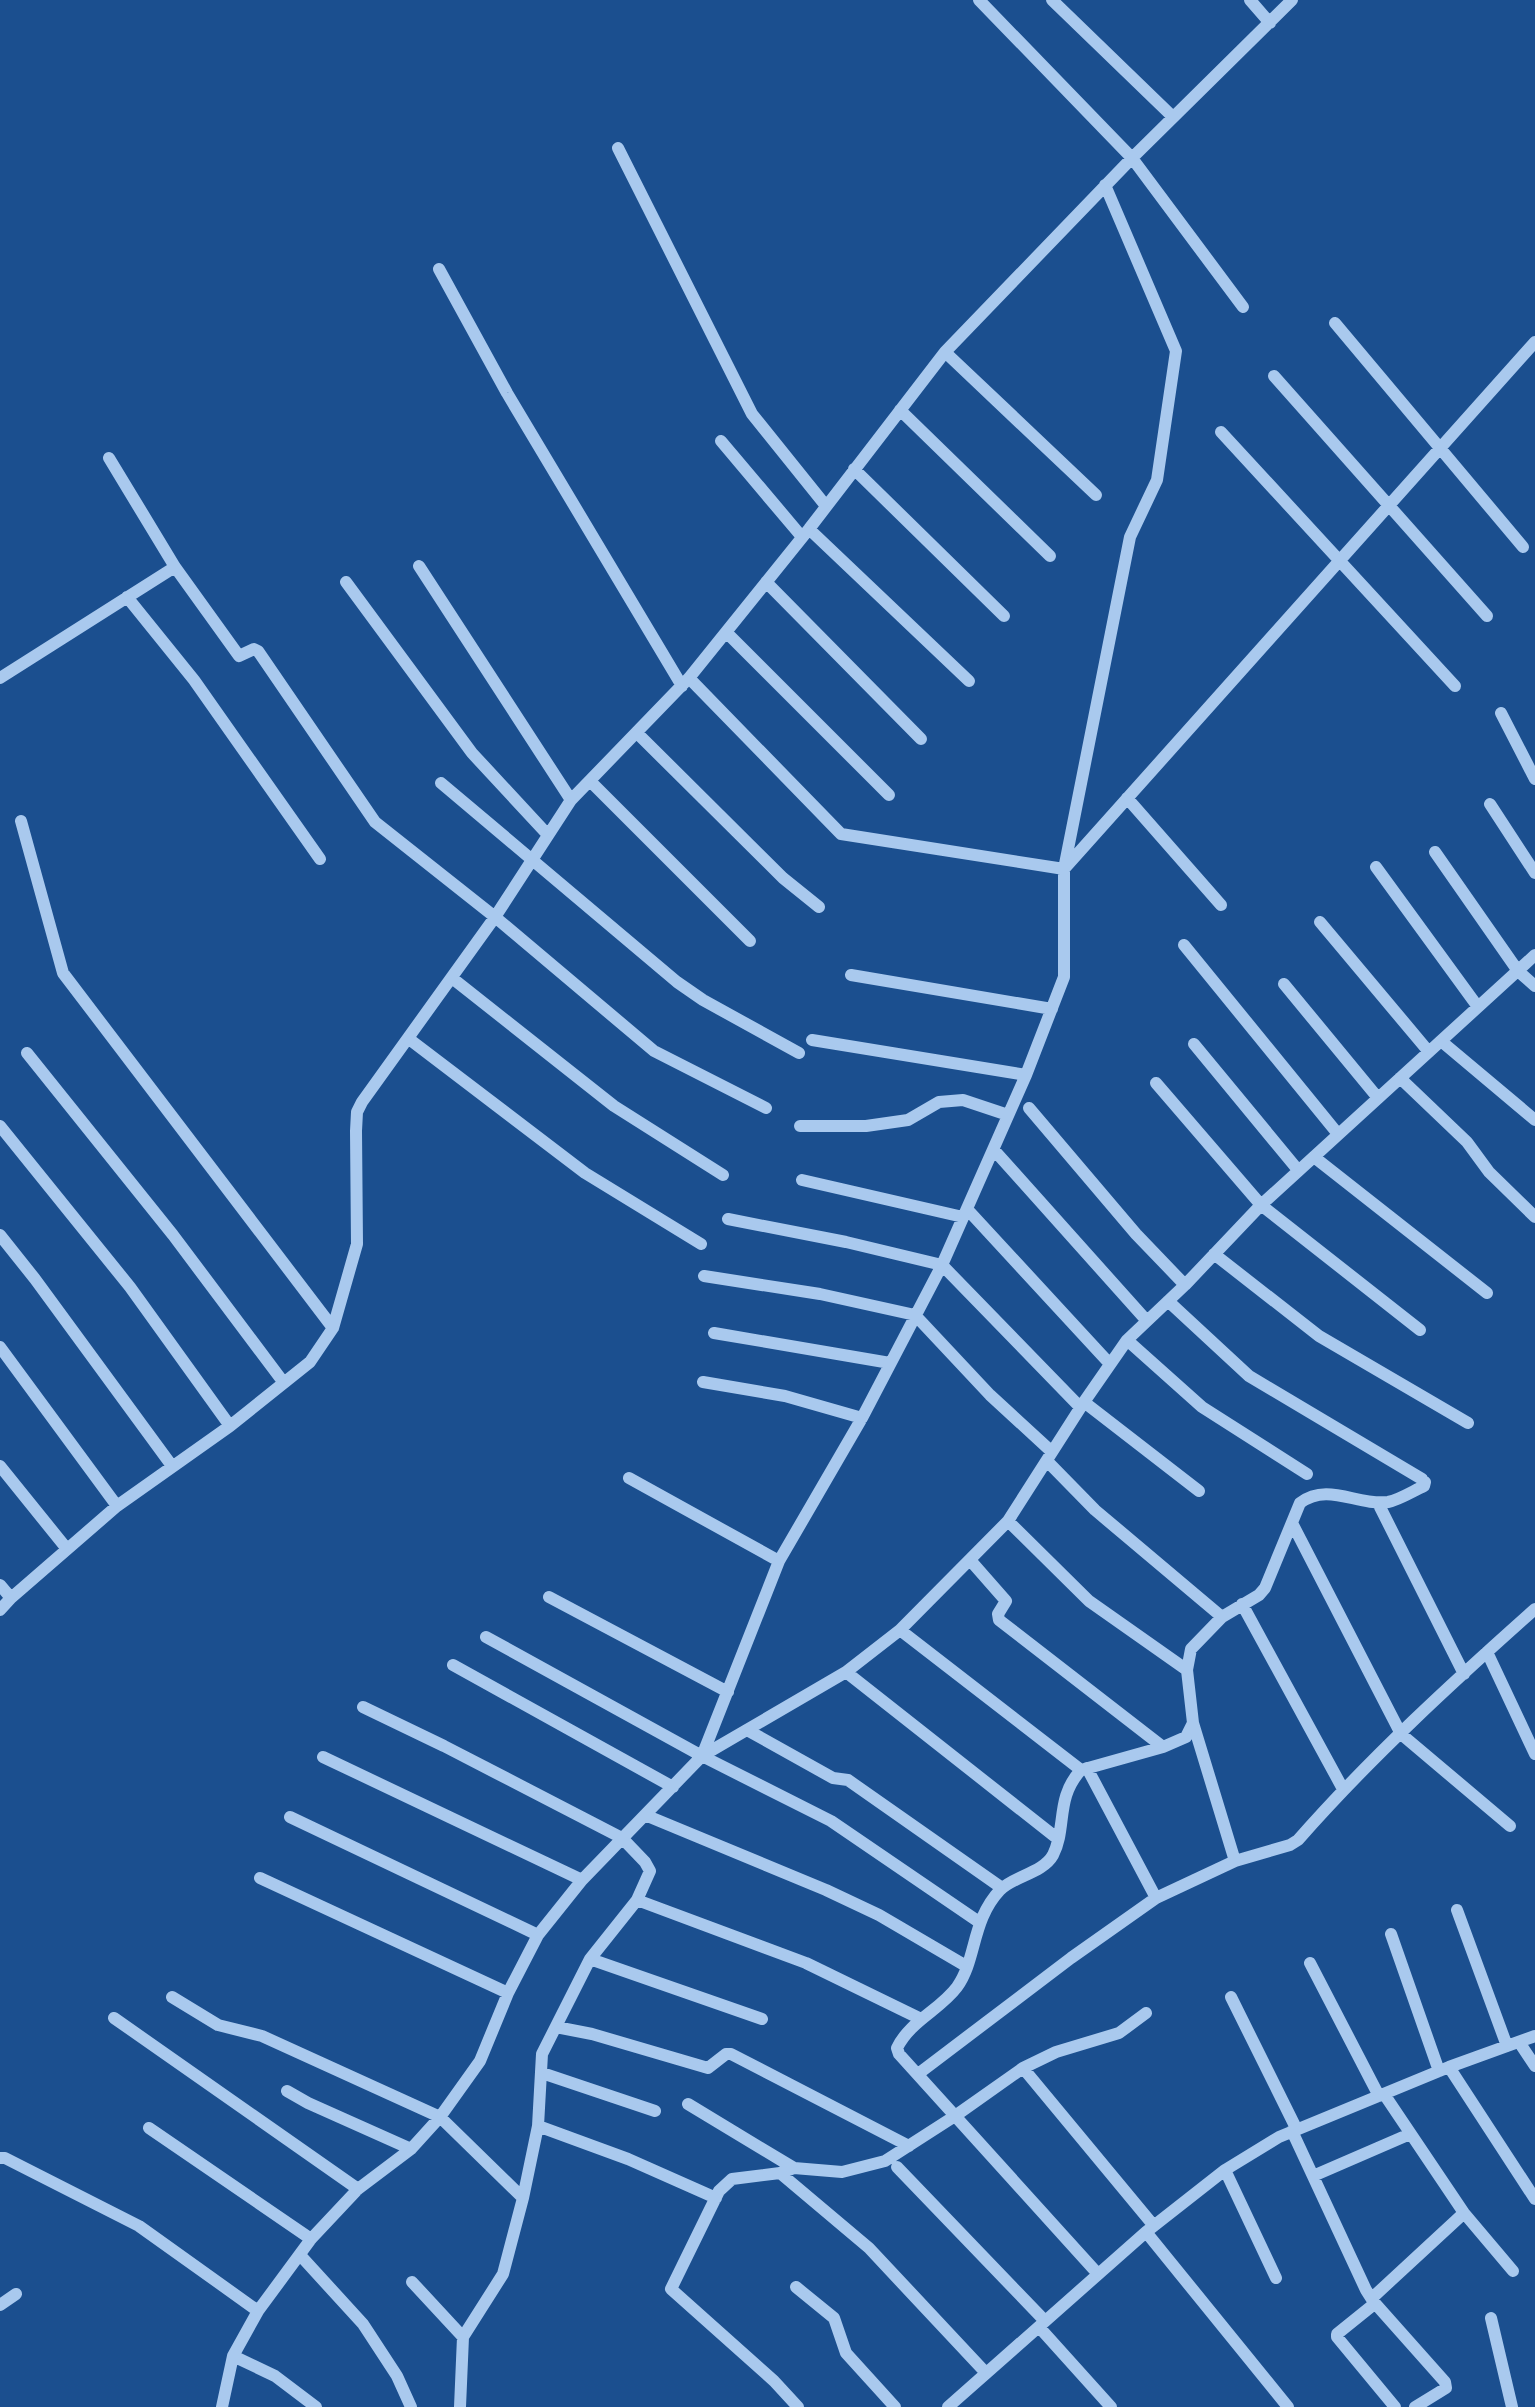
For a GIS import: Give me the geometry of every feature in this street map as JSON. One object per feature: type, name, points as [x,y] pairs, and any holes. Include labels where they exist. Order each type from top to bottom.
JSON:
[{"type":"street","points":[[979,0],[1132,158],[1243,307]]},
{"type":"street","points":[[1052,0],[1173,117]]},
{"type":"street","points":[[1250,0],[1270,23]]},
{"type":"street","points":[[0,1610],[10,1598],[117,1506],[230,1426],[310,1362],[333,1328],[357,1244],[357,1112],[495,917],[571,800],[686,682],[806,533],[945,352],[1105,185],[1292,0]]},
{"type":"street","points":[[618,148],[752,414],[826,506]]},
{"type":"street","points":[[702,1756],[779,1561],[862,1418],[942,1265],[1026,1075],[1064,977],[1064,869],[1130,537],[1157,480],[1176,351],[1105,185]]},
{"type":"street","points":[[439,269],[507,393],[686,682],[841,834],[1064,869]]},
{"type":"street","points":[[1335,323],[1523,547]]},
{"type":"street","points":[[1064,869],[1535,342]]},
{"type":"street","points":[[945,352],[1096,495]]},
{"type":"street","points":[[1274,376],[1487,616]]},
{"type":"street","points":[[900,410],[1050,556]]},
{"type":"street","points":[[1221,432],[1455,686]]},
{"type":"street","points":[[722,441],[806,533],[969,681]]},
{"type":"street","points":[[110,458],[175,568],[239,656],[254,649],[258,651],[375,822],[495,917],[654,1051],[766,1108]]},
{"type":"street","points":[[855,469],[1004,616]]},
{"type":"street","points":[[419,566],[571,800]]},
{"type":"street","points":[[0,678],[175,568]]},
{"type":"street","points":[[346,582],[472,753],[548,835]]},
{"type":"street","points":[[766,582],[921,739]]},
{"type":"street","points":[[127,597],[194,680],[320,859]]},
{"type":"street","points":[[726,632],[889,795]]},
{"type":"street","points":[[1501,713],[1535,779]]},
{"type":"street","points":[[637,733],[783,878],[819,907]]},
{"type":"street","points":[[590,780],[750,941]]},
{"type":"street","points":[[442,783],[677,982],[702,1000],[799,1053]]},
{"type":"street","points":[[1127,798],[1221,905]]},
{"type":"street","points":[[1490,804],[1535,873]]},
{"type":"street","points":[[20,821],[63,973],[333,1328]]},
{"type":"street","points":[[1435,852],[1518,971],[1535,986]]},
{"type":"street","points":[[1376,867],[1478,1007]]},
{"type":"street","points":[[1320,922],[1429,1052]]},
{"type":"street","points":[[1184,945],[1338,1134]]},
{"type":"street","points":[[222,2407],[233,2357],[258,2311],[311,2239],[358,2189],[411,2149],[440,2117],[480,2062],[508,1993],[538,1935],[582,1880],[702,1756],[846,1672],[900,1630],[1009,1521],[1082,1405],[1127,1340],[1261,1205],[1535,954]]},
{"type":"street","points":[[851,975],[1052,1009]]},
{"type":"street","points":[[452,978],[614,1107],[723,1175]]},
{"type":"street","points":[[1284,984],[1378,1098]]},
{"type":"street","points":[[409,1039],[585,1173],[701,1244]]},
{"type":"street","points":[[812,1040],[1026,1075]]},
{"type":"street","points":[[1441,1041],[1535,1120]]},
{"type":"street","points":[[1194,1044],[1298,1170]]},
{"type":"street","points":[[27,1053],[173,1235],[284,1383]]},
{"type":"street","points":[[1400,1078],[1467,1142],[1489,1172],[1535,1217]]},
{"type":"street","points":[[1156,1083],[1261,1205],[1420,1330]]},
{"type":"street","points":[[800,1126],[877,1125],[908,1120],[939,1102],[963,1100],[1008,1115]]},
{"type":"street","points":[[1029,1108],[1136,1234],[1185,1284]]},
{"type":"street","points":[[0,1126],[130,1287],[230,1426]]},
{"type":"street","points":[[994,1150],[1147,1321]]},
{"type":"street","points":[[1314,1157],[1487,1293]]},
{"type":"street","points":[[802,1180],[965,1213],[1110,1364]]},
{"type":"street","points":[[728,1219],[846,1242],[942,1265],[1082,1405],[1199,1491]]},
{"type":"street","points":[[0,1235],[172,1466]]},
{"type":"street","points":[[1214,1254],[1320,1336],[1468,1423]]},
{"type":"street","points":[[704,1276],[820,1294],[915,1315],[1049,1456],[1095,1510],[1222,1617]]},
{"type":"street","points":[[1168,1301],[1249,1376],[1423,1481],[1424,1486],[1390,1502],[1325,1493],[1311,1496],[1300,1503],[1265,1588],[1259,1595],[1222,1617],[1191,1649],[1187,1670],[1193,1723],[1235,1861]]},
{"type":"street","points":[[714,1333],[890,1363]]},
{"type":"street","points":[[1127,1340],[1202,1407],[1307,1474]]},
{"type":"street","points":[[0,1347],[117,1506]]},
{"type":"street","points":[[703,1382],[785,1396],[862,1418]]},
{"type":"street","points":[[0,1466],[68,1549]]},
{"type":"street","points":[[629,1478],[779,1561]]},
{"type":"street","points":[[1380,1507],[1464,1674]]},
{"type":"street","points":[[1009,1521],[1089,1601],[1187,1670]]},
{"type":"street","points":[[1292,1523],[1401,1734],[1510,1826]]},
{"type":"street","points":[[970,1560],[1006,1601],[998,1614],[999,1620],[1163,1747]]},
{"type":"street","points":[[0,1585],[10,1598]]},
{"type":"street","points":[[549,1597],[727,1692]]},
{"type":"street","points":[[1242,1604],[1343,1789]]},
{"type":"street","points":[[918,2074],[1071,1958],[1156,1898],[1235,1861],[1290,1845],[1298,1840],[1343,1789],[1535,1609]]},
{"type":"street","points":[[900,1630],[1084,1769],[1156,1898]]},
{"type":"street","points":[[486,1637],[702,1756],[831,1821],[979,1922]]},
{"type":"street","points":[[1487,1652],[1535,1754]]},
{"type":"street","points":[[453,1665],[673,1787]]},
{"type":"street","points":[[846,1672],[1058,1839]]},
{"type":"street","points":[[363,1707],[622,1838],[650,1871],[637,1900],[590,1959],[542,2054],[538,2126],[523,2198],[503,2274],[463,2337],[460,2407]]},
{"type":"street","points":[[1098,2274],[897,2048],[903,2036],[955,1990],[964,1975],[979,1922],[1002,1888],[1048,1862],[1058,1839],[1062,1804],[1076,1775],[1084,1769],[1163,1747],[1186,1737],[1193,1723]]},
{"type":"street","points":[[747,1730],[833,1778],[848,1780],[1002,1888]]},
{"type":"street","points":[[323,1757],[582,1880]]},
{"type":"street","points":[[645,1815],[826,1890],[879,1915],[966,1966]]},
{"type":"street","points":[[290,1817],[538,1935]]},
{"type":"street","points":[[260,1878],[508,1993]]},
{"type":"street","points":[[637,1900],[806,1963],[921,2019]]},
{"type":"street","points":[[1457,1910],[1513,2044],[1535,2066]]},
{"type":"street","points":[[1391,1934],[1444,2069],[1535,2199]]},
{"type":"street","points":[[590,1959],[762,2019]]},
{"type":"street","points":[[1310,1963],[1381,2095],[1464,2213],[1513,2271]]},
{"type":"street","points":[[172,1997],[218,2025],[262,2036],[440,2117],[523,2198]]},
{"type":"street","points":[[1231,1997],[1366,2290],[1445,2382],[1446,2388],[1415,2407]]},
{"type":"street","points":[[798,2407],[774,2381],[671,2289],[719,2191],[732,2179],[780,2173],[794,2168],[842,2172],[886,2161],[1023,2068],[1056,2052],[1119,2033],[1146,2013]]},
{"type":"street","points":[[114,2018],[358,2189]]},
{"type":"street","points":[[556,2027],[592,2034],[708,2068],[731,2053],[909,2146]]},
{"type":"street","points":[[954,2405],[986,2373],[1098,2274],[1225,2170],[1279,2137],[1444,2069],[1535,2036]]},
{"type":"street","points":[[1023,2068],[1288,2407]]},
{"type":"street","points":[[542,2073],[654,2111]]},
{"type":"street","points":[[287,2091],[411,2149]]},
{"type":"street","points":[[688,2104],[794,2168]]},
{"type":"street","points":[[538,2126],[628,2159],[716,2198]]},
{"type":"street","points":[[149,2128],[311,2239]]},
{"type":"street","points":[[1313,2176],[1410,2134]]},
{"type":"street","points":[[0,2158],[5,2158],[139,2226],[258,2311]]},
{"type":"street","points":[[897,2167],[1042,2324],[1111,2407]]},
{"type":"street","points":[[1225,2170],[1276,2278]]},
{"type":"street","points":[[780,2173],[869,2248],[986,2373]]},
{"type":"street","points":[[1395,2407],[1336,2334],[1373,2305],[1372,2300],[1464,2213]]},
{"type":"street","points":[[300,2255],[363,2324],[397,2376],[411,2407]]},
{"type":"street","points":[[412,2282],[463,2337]]},
{"type":"street","points":[[796,2287],[834,2318],[846,2353],[895,2407]]},
{"type":"street","points":[[0,2305],[16,2294]]},
{"type":"street","points":[[1491,2318],[1512,2407]]},
{"type":"street","points":[[233,2357],[275,2376],[316,2407]]}]
